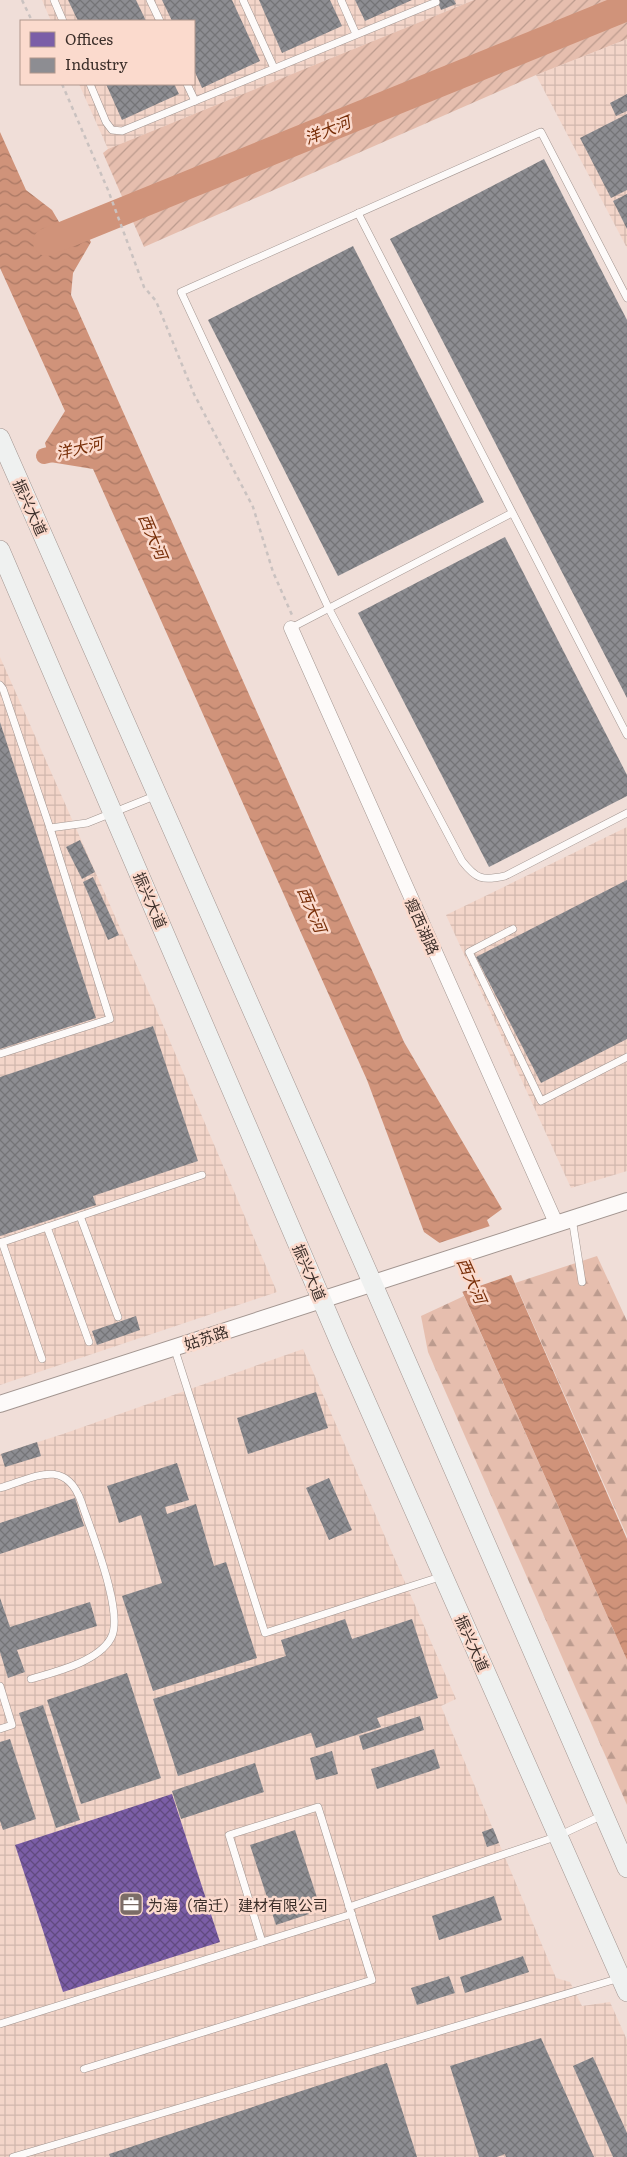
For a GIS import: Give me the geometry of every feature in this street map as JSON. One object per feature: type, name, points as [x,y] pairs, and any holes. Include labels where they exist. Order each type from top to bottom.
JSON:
[{"type":"main road","name":"振兴大道","points":[[0,438],[372,1282],[627,1868]]},
{"type":"main road","name":"振兴大道","points":[[0,550],[322,1299],[624,1985]]},
{"type":"street","name":"瘦西湖路","points":[[291,628],[556,1223]]},
{"type":"street","points":[[556,1223],[627,1200]]},
{"type":"street","name":"姑苏路","points":[[0,1404],[556,1223]]},
{"type":"lane","points":[[54,0],[63,20]]},
{"type":"lane","points":[[150,0],[160,20]]},
{"type":"lane","points":[[243,0],[274,68]]},
{"type":"lane","points":[[341,0],[356,34]]},
{"type":"lane","points":[[90,85],[106,122],[112,130],[122,131],[436,2],[435,0]]},
{"type":"lane","points":[[187,85],[195,101]]},
{"type":"lane","points":[[627,298],[541,132],[181,292],[329,609],[462,861],[473,875],[488,880],[505,876],[627,813]]},
{"type":"lane","points":[[358,213],[627,735]]},
{"type":"lane","points":[[291,628],[512,513]]},
{"type":"lane","points":[[0,685],[3,689],[50,828],[110,1019],[0,1054]]},
{"type":"lane","points":[[50,828],[87,823],[158,795]]},
{"type":"lane","points":[[513,929],[469,952],[541,1101],[627,1057]]},
{"type":"lane","points":[[42,1359],[1,1242],[202,1175]]},
{"type":"lane","points":[[80,1216],[118,1317]]},
{"type":"lane","points":[[572,1218],[582,1282]]},
{"type":"lane","points":[[47,1227],[89,1342]]},
{"type":"lane","points":[[174,1347],[264,1632],[443,1576]]},
{"type":"lane","points":[[0,1488],[46,1474],[68,1478],[76,1485],[114,1600],[115,1624],[111,1638],[102,1648],[87,1659],[31,1679]]},
{"type":"lane","points":[[0,1686],[12,1725],[0,1729]]},
{"type":"lane","points":[[84,2069],[372,1980],[318,1807],[229,1835],[262,1942]]},
{"type":"lane","points":[[0,2024],[262,1942],[558,1836],[604,1814]]},
{"type":"lane","points":[[13,2157],[624,1985]]},
{"type":"path","points":[[22,0],[32,20]]},
{"type":"path","points":[[62,85],[108,190],[144,287],[156,301],[194,394],[253,507],[273,572],[293,618],[291,628]]},
{"type":"shaded area","points":[[42,0],[474,0],[108,149],[79,85],[195,85],[195,20],[51,20]]},
{"type":"shaded area","points":[[627,39],[627,248],[536,75]]},
{"type":"shaded area","points":[[0,657],[157,1011],[277,1292],[0,1385]]},
{"type":"shaded area","points":[[627,827],[627,1171],[571,1188],[446,915]]},
{"type":"shaded area","points":[[303,1349],[456,1699],[441,1706],[556,1978],[570,1982],[582,2006],[610,2002],[627,2040],[627,2157],[0,2157],[0,1454],[63,1434]]},
{"type":"green space","points":[[474,0],[627,0],[627,39],[536,75],[144,247],[103,153],[108,149]]},
{"type":"green space","points":[[597,1256],[627,1321],[627,1536],[515,1283]]},
{"type":"green space","points":[[464,1296],[627,1660],[627,1805],[428,1352],[421,1316]]},
{"type":"water","name":"西大河","points":[[0,132],[26,190],[52,210],[62,227],[80,224],[91,242],[73,273],[71,295],[404,1042],[502,1209],[487,1220],[627,1539],[627,1660],[441,1244],[424,1232],[367,1080],[93,469],[50,462],[45,443],[65,411],[0,268]]},
{"type":"pier","points":[[493,1225],[514,1274],[459,1293],[436,1244]]},
{"type":"building: Offices","points":[[172,1794],[220,1942],[63,1992],[15,1845]]},
{"type":"building: Industry","points":[[68,0],[136,0],[146,20],[78,20]]},
{"type":"building: Industry","points":[[162,0],[232,0],[260,61],[202,88],[195,72],[195,20],[172,20]]},
{"type":"building: Industry","points":[[259,0],[330,0],[342,26],[282,53]]},
{"type":"building: Industry","points":[[355,0],[412,0],[365,21]]},
{"type":"building: Industry","points":[[437,0],[454,0],[456,4],[441,10]]},
{"type":"building: Industry","points":[[106,85],[174,85],[179,94],[122,120]]},
{"type":"building: Industry","points":[[627,94],[627,111],[616,116],[610,103]]},
{"type":"building: Industry","points":[[627,114],[627,190],[611,198],[580,138]]},
{"type":"building: Industry","points":[[544,159],[627,320],[627,698],[390,239]]},
{"type":"building: Industry","points":[[627,194],[627,229],[613,201]]},
{"type":"building: Industry","points":[[353,246],[484,502],[338,576],[208,320]]},
{"type":"building: Industry","points":[[505,537],[627,775],[627,796],[489,867],[358,613]]},
{"type":"building: Industry","points":[[0,722],[96,1018],[0,1049]]},
{"type":"building: Industry","points":[[80,840],[95,872],[82,879],[66,847]]},
{"type":"building: Industry","points":[[93,877],[119,935],[108,940],[83,882]]},
{"type":"building: Industry","points":[[627,880],[627,1039],[541,1083],[476,957]]},
{"type":"building: Industry","points":[[153,1026],[198,1161],[93,1196],[96,1205],[0,1236],[0,1077]]},
{"type":"building: Industry","points":[[136,1316],[140,1330],[97,1345],[92,1331]]},
{"type":"building: Industry","points":[[316,1392],[328,1428],[248,1454],[237,1418]]},
{"type":"building: Industry","points":[[37,1442],[41,1456],[5,1467],[1,1454]]},
{"type":"building: Industry","points":[[177,1463],[189,1500],[165,1507],[167,1514],[196,1504],[214,1566],[226,1562],[257,1658],[153,1691],[122,1596],[162,1583],[141,1515],[119,1523],[107,1486]]},
{"type":"building: Industry","points":[[329,1478],[352,1530],[329,1540],[306,1488]]},
{"type":"building: Industry","points":[[75,1498],[84,1526],[0,1554],[0,1523]]},
{"type":"building: Industry","points":[[0,1598],[10,1627],[90,1602],[97,1626],[17,1650],[25,1672],[8,1678],[0,1652]]},
{"type":"building: Industry","points":[[345,1619],[352,1639],[412,1619],[438,1698],[377,1718],[381,1727],[316,1748],[311,1733],[178,1776],[153,1699],[286,1656],[281,1640]]},
{"type":"building: Industry","points":[[127,1673],[161,1778],[81,1804],[47,1700]]},
{"type":"building: Industry","points":[[43,1705],[80,1820],[56,1828],[19,1713]]},
{"type":"building: Industry","points":[[420,1716],[424,1730],[363,1750],[359,1736]]},
{"type":"building: Industry","points":[[10,1739],[36,1819],[3,1830],[0,1821],[0,1742]]},
{"type":"building: Industry","points":[[434,1749],[440,1768],[377,1789],[371,1769]]},
{"type":"building: Industry","points":[[332,1751],[338,1774],[316,1780],[310,1758]]},
{"type":"building: Industry","points":[[255,1763],[264,1792],[181,1819],[172,1791]]},
{"type":"building: Industry","points":[[493,1828],[499,1843],[487,1847],[482,1832]]},
{"type":"building: Industry","points":[[295,1830],[321,1910],[276,1925],[250,1845]]},
{"type":"building: Industry","points":[[494,1896],[502,1920],[439,1940],[432,1916]]},
{"type":"building: Industry","points":[[523,1956],[529,1972],[465,1993],[460,1977]]},
{"type":"building: Industry","points":[[449,1976],[455,1993],[417,2005],[411,1988]]},
{"type":"building: Industry","points":[[541,2038],[594,2157],[506,2157],[505,2154],[497,2157],[479,2157],[450,2066]]},
{"type":"building: Industry","points":[[593,2057],[627,2133],[627,2157],[613,2157],[573,2066]]},
{"type":"building: Industry","points":[[387,2063],[417,2157],[110,2157],[109,2154]]},
{"type":"waterway","name":"洋大河","points":[[47,242],[627,7]]},
{"type":"waterway","name":"洋大河","points":[[44,456],[69,450]]},
{"type":"place","name":"为海（宿迁）建材有限公司","points":[[131,1904]]}]
